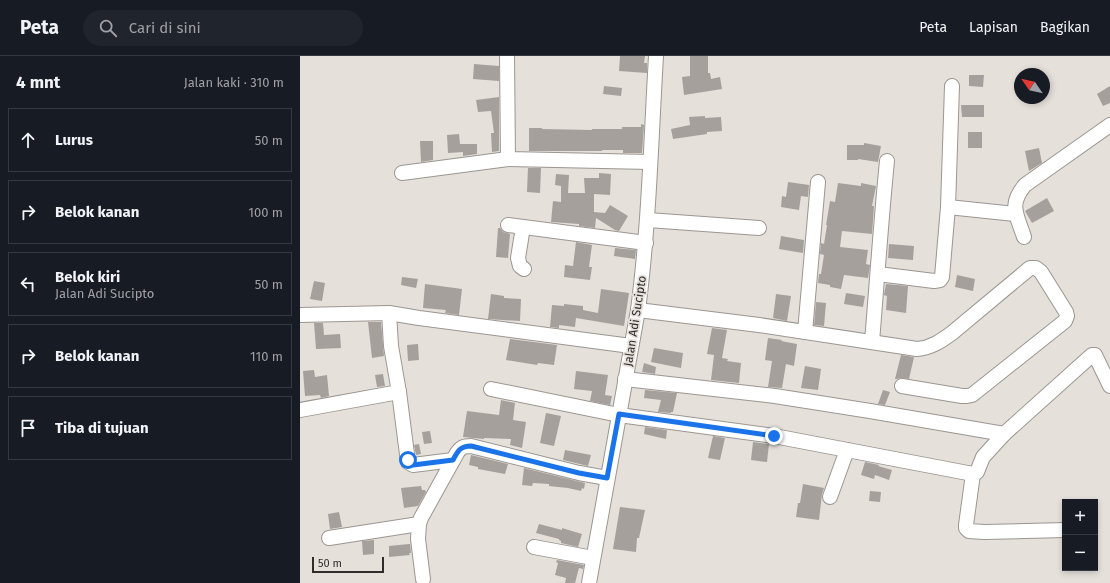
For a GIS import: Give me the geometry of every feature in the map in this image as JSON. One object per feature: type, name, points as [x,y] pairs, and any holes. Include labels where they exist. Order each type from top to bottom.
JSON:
[{"type":"street","points":[[507,56],[508,159]]},
{"type":"street","name":"Jalan Adi Sucipto","points":[[589,583],[638,310],[648,220],[656,56]]},
{"type":"street","points":[[878,274],[934,281],[940,280],[942,277],[948,207],[952,86]]},
{"type":"street","points":[[1024,237],[1015,214],[1016,200],[1025,185],[1110,124]]},
{"type":"street","points":[[402,173],[508,159],[650,162]]},
{"type":"street","points":[[872,342],[882,213],[888,161]]},
{"type":"street","points":[[806,332],[818,182]]},
{"type":"street","points":[[948,207],[1015,214]]},
{"type":"street","points":[[648,220],[759,228]]},
{"type":"street","points":[[508,225],[646,243]]},
{"type":"street","points":[[524,227],[518,258],[520,266],[524,269]]},
{"type":"street","points":[[638,310],[806,332],[917,349],[926,348],[952,333],[1030,268],[1036,268],[1041,272],[1066,312],[1067,316],[1065,321],[972,395],[967,396],[902,386]]},
{"type":"street","points":[[300,315],[389,313],[631,346]]},
{"type":"street","points":[[389,313],[391,346],[408,462],[413,465],[453,460]]},
{"type":"street","points":[[1062,530],[984,532],[969,530],[966,528],[966,525],[973,474],[977,472],[983,456],[1004,434],[1092,355],[1095,355],[1110,386]]},
{"type":"street","points":[[625,379],[775,396],[1004,434]]},
{"type":"street","points":[[491,389],[619,414],[774,436],[973,474]]},
{"type":"street","points":[[300,410],[398,392]]},
{"type":"street","points":[[423,579],[418,539],[419,524],[460,448],[464,446],[471,446],[579,473],[607,478]]},
{"type":"street","points":[[830,497],[847,450]]},
{"type":"street","points":[[329,538],[419,524]]},
{"type":"street","points":[[534,546],[593,558]]},
{"type":"building","points":[[620,56],[645,56],[644,63],[647,63],[647,73],[619,71]]},
{"type":"building","points":[[690,56],[708,56],[708,73],[710,73],[711,79],[720,77],[722,89],[684,95],[682,77],[690,76]]},
{"type":"building","points":[[474,64],[499,66],[499,81],[473,79]]},
{"type":"building","points":[[969,75],[984,75],[983,87],[969,86]]},
{"type":"building","points":[[604,86],[622,88],[621,96],[603,94]]},
{"type":"building","points":[[1110,86],[1110,103],[1103,106],[1097,94]]},
{"type":"building","points":[[499,97],[499,151],[492,152],[491,133],[494,133],[491,111],[478,112],[476,100]]},
{"type":"building","points":[[961,105],[984,105],[984,117],[962,117]]},
{"type":"building","points":[[705,116],[705,118],[721,117],[722,131],[707,132],[707,134],[673,139],[671,129],[690,125],[689,117]]},
{"type":"building","points":[[641,124],[644,125],[642,153],[623,153],[623,150],[529,151],[529,128],[592,130],[622,129],[622,127],[641,127]]},
{"type":"building","points":[[968,132],[982,132],[982,148],[968,148]]},
{"type":"building","points":[[459,134],[460,144],[477,144],[477,154],[463,156],[463,152],[448,153],[447,135]]},
{"type":"building","points":[[420,141],[433,141],[433,160],[421,162]]},
{"type":"building","points":[[864,143],[881,146],[878,162],[858,159],[847,160],[847,145],[864,145]]},
{"type":"building","points":[[1039,148],[1042,163],[1029,171],[1025,151]]},
{"type":"building","points":[[528,168],[541,168],[540,193],[527,192]]},
{"type":"building","points":[[599,173],[611,174],[610,195],[594,194],[594,212],[605,213],[610,205],[628,216],[619,231],[596,218],[595,228],[579,226],[579,224],[551,222],[553,201],[561,202],[561,186],[555,185],[556,174],[569,175],[568,193],[585,193],[584,178],[599,178]]},
{"type":"building","points":[[788,182],[809,185],[808,197],[801,196],[799,210],[781,207],[782,196],[786,197]]},
{"type":"building","points":[[838,183],[861,186],[861,183],[876,186],[872,206],[874,206],[872,234],[842,231],[840,247],[868,250],[866,264],[870,265],[868,278],[844,275],[841,289],[818,283],[824,255],[820,254],[821,243],[824,244],[830,201],[835,202]]},
{"type":"building","points":[[1047,198],[1054,211],[1032,223],[1025,211]]},
{"type":"building","points":[[498,228],[500,228],[503,232],[510,234],[508,258],[496,257]]},
{"type":"building","points":[[781,236],[804,240],[803,253],[779,249]]},
{"type":"building","points":[[576,242],[592,245],[589,267],[592,267],[590,280],[564,277],[565,265],[573,266]]},
{"type":"building","points":[[889,244],[914,246],[913,260],[888,258]]},
{"type":"building","points":[[615,248],[636,250],[635,259],[614,256]]},
{"type":"building","points":[[957,275],[975,279],[973,291],[955,287]]},
{"type":"building","points":[[402,277],[418,279],[416,288],[401,285]]},
{"type":"building","points":[[314,281],[325,283],[322,301],[310,299]]},
{"type":"building","points":[[425,284],[462,289],[459,315],[445,313],[446,310],[423,308]]},
{"type":"building","points":[[886,284],[908,286],[906,313],[886,310],[887,296],[884,295]]},
{"type":"building","points":[[601,289],[629,293],[624,326],[576,318],[575,327],[559,325],[559,328],[550,327],[552,305],[564,306],[564,304],[583,306],[583,310],[598,313]]},
{"type":"building","points":[[846,293],[865,296],[863,307],[844,304]]},
{"type":"building","points":[[491,294],[504,296],[504,298],[521,299],[520,321],[488,319]]},
{"type":"building","points":[[776,294],[791,296],[787,321],[773,318]]},
{"type":"building","points":[[816,302],[826,303],[824,326],[814,325]]},
{"type":"building","points":[[368,322],[381,322],[384,356],[372,358]]},
{"type":"building","points":[[314,323],[323,323],[324,335],[340,334],[341,348],[316,349]]},
{"type":"building","points":[[712,328],[727,330],[722,358],[728,359],[727,361],[741,363],[739,383],[711,380],[714,355],[707,354]]},
{"type":"building","points":[[768,338],[797,344],[794,366],[786,364],[782,388],[768,387],[772,361],[765,360]]},
{"type":"building","points":[[510,339],[557,345],[554,365],[538,363],[537,365],[506,360]]},
{"type":"building","points":[[418,344],[419,360],[408,361],[407,345]]},
{"type":"building","points":[[654,348],[683,353],[681,368],[651,362]]},
{"type":"building","points":[[901,355],[914,357],[909,379],[895,379]]},
{"type":"building","points":[[644,363],[656,367],[655,374],[642,372]]},
{"type":"building","points":[[805,366],[821,369],[818,390],[801,388]]},
{"type":"building","points":[[314,370],[315,377],[327,375],[329,396],[321,398],[320,395],[305,396],[303,371]]},
{"type":"building","points":[[576,371],[608,375],[605,395],[612,396],[610,405],[590,401],[592,391],[574,389]]},
{"type":"building","points":[[383,374],[385,386],[377,387],[375,375]]},
{"type":"building","points":[[645,390],[677,393],[673,412],[658,412],[661,400],[644,398]]},
{"type":"building","points":[[883,390],[890,392],[885,405],[878,404]]},
{"type":"building","points":[[501,400],[515,403],[513,420],[526,422],[522,448],[510,445],[511,439],[463,437],[467,411],[499,415]]},
{"type":"building","points":[[546,413],[561,416],[554,446],[540,443]]},
{"type":"building","points":[[645,427],[667,430],[666,439],[644,434]]},
{"type":"building","points":[[430,431],[432,443],[424,444],[422,432]]},
{"type":"building","points":[[713,436],[725,438],[720,460],[708,458]]},
{"type":"building","points":[[753,442],[769,444],[767,462],[751,460]]},
{"type":"building","points":[[419,444],[421,454],[416,455],[414,445]]},
{"type":"building","points":[[565,450],[591,455],[588,466],[563,460]]},
{"type":"building","points":[[471,455],[508,464],[505,474],[478,469],[478,467],[469,465]]},
{"type":"building","points":[[865,462],[892,470],[889,480],[875,475],[874,479],[861,475]]},
{"type":"building","points":[[524,468],[585,483],[584,489],[582,488],[581,491],[549,486],[549,484],[533,483],[532,486],[522,485]]},
{"type":"building","points":[[803,484],[824,488],[819,520],[796,517]]},
{"type":"building","points":[[421,486],[422,490],[425,490],[426,492],[418,506],[404,508],[401,488]]},
{"type":"building","points":[[870,491],[881,492],[880,502],[869,501]]},
{"type":"building","points":[[620,507],[645,510],[639,538],[637,538],[636,552],[613,549]]},
{"type":"building","points":[[339,512],[342,527],[330,529],[328,514]]},
{"type":"building","points":[[539,524],[562,530],[562,528],[582,534],[578,547],[561,543],[559,539],[536,533]]},
{"type":"building","points":[[374,540],[374,554],[363,555],[362,541]]},
{"type":"building","points":[[410,544],[410,555],[389,557],[389,546]]},
{"type":"building","points":[[557,560],[584,565],[583,569],[579,568],[575,583],[565,583],[566,578],[555,575],[558,563],[556,562]]},
{"type":"route","points":[[408,460],[408,462],[413,465],[453,460],[460,448],[464,446],[471,446],[579,473],[607,478],[619,414],[774,436]]}]
